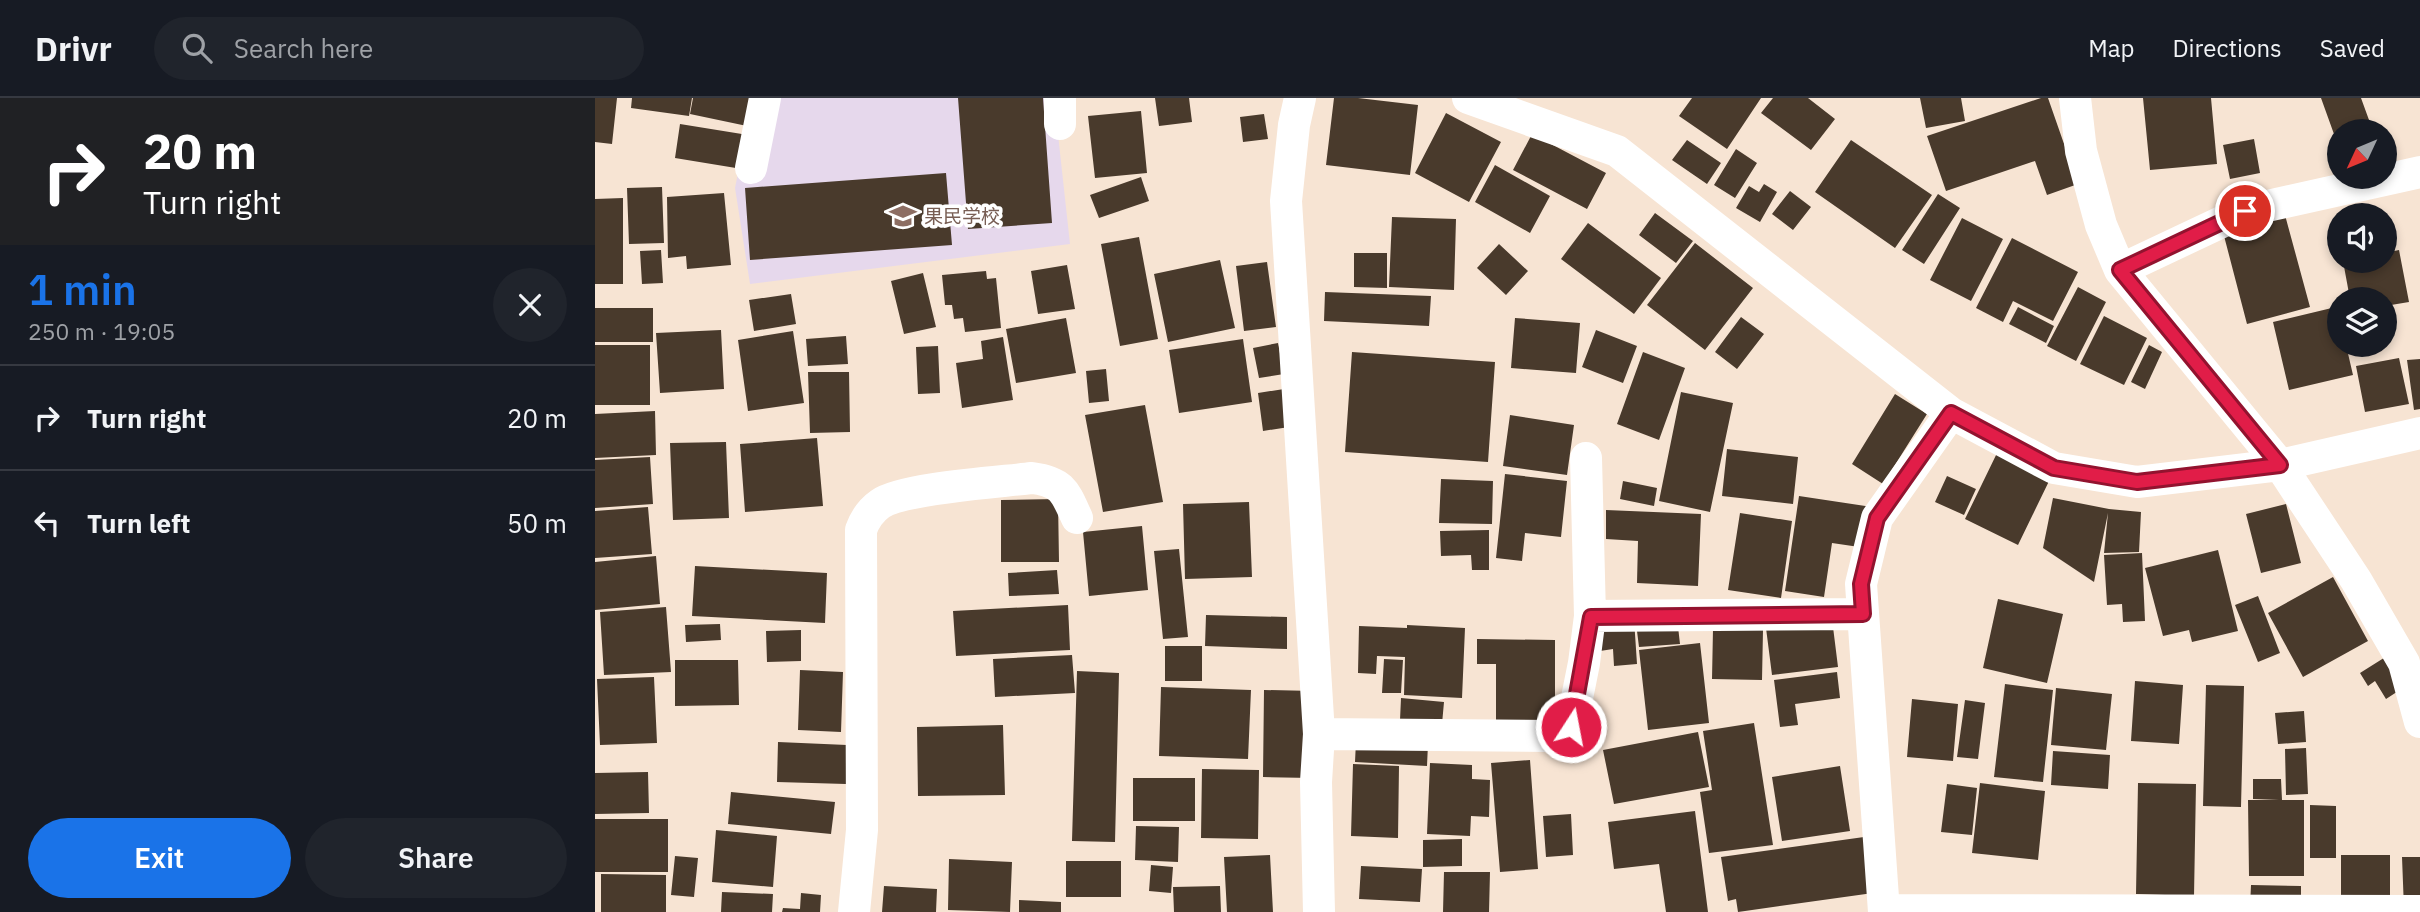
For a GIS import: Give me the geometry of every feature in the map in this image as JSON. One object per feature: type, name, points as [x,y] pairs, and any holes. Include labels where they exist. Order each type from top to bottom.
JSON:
[{"type":"street","points":[[751,168],[765,98]]},
{"type":"street","points":[[1300,98],[1294,125],[1286,201],[1319,734],[1316,782],[1319,912]]},
{"type":"street","points":[[1468,98],[1617,151],[1951,413],[2054,468],[2137,482],[2280,465],[2420,433]]},
{"type":"street","points":[[2075,98],[2081,151],[2097,213],[2120,270],[2280,465],[2356,580],[2404,663],[2420,722]]},
{"type":"street","points":[[2120,270],[2245,211],[2420,172]]},
{"type":"street","points":[[1951,413],[1877,518],[1861,584],[1884,911],[2420,911]]},
{"type":"street","points":[[1319,734],[1557,736],[1571,727],[1591,617],[1586,458]]},
{"type":"street","points":[[854,912],[862,830],[861,530],[865,518],[881,503],[912,493],[1032,478],[1050,480],[1063,489],[1077,518]]},
{"type":"street","points":[[1591,617],[1863,614]]},
{"type":"shaded area","name":"果民学校","points":[[753,98],[1054,98],[1070,244],[750,284],[735,188]]},
{"type":"building","points":[[595,98],[617,98],[612,144],[595,142]]},
{"type":"building","points":[[632,98],[692,98],[689,116],[631,108]]},
{"type":"building","points":[[693,98],[753,98],[747,126],[690,114]]},
{"type":"building","points":[[958,98],[1043,98],[1052,223],[968,229]]},
{"type":"building","points":[[1155,98],[1189,98],[1192,122],[1159,126]]},
{"type":"building","points":[[1334,98],[1418,105],[1410,175],[1326,165]]},
{"type":"building","points":[[1692,98],[1761,98],[1727,149],[1679,116]]},
{"type":"building","points":[[1773,98],[1808,98],[1835,119],[1811,150],[1761,113]]},
{"type":"building","points":[[1920,98],[1961,98],[1965,121],[1926,128]]},
{"type":"building","points":[[2048,98],[2078,184],[2047,195],[2035,161],[1946,191],[1927,136]]},
{"type":"building","points":[[2143,98],[2211,98],[2217,164],[2150,170]]},
{"type":"building","points":[[2321,98],[2361,98],[2369,119],[2329,119]]},
{"type":"building","points":[[1141,111],[1147,173],[1095,178],[1088,116]]},
{"type":"building","points":[[1446,113],[1501,142],[1469,202],[1415,173]]},
{"type":"building","points":[[1264,114],[1268,139],[1243,142],[1240,117]]},
{"type":"building","points":[[680,124],[748,135],[742,169],[675,158]]},
{"type":"building","points":[[1532,134],[1606,173],[1587,209],[1513,170]]},
{"type":"building","points":[[2254,139],[2260,173],[2230,179],[2223,145]]},
{"type":"building","points":[[1687,140],[1721,163],[1707,184],[1672,160]]},
{"type":"building","points":[[1851,140],[1932,195],[1895,248],[1815,192]]},
{"type":"building","points":[[1736,149],[1757,163],[1735,198],[1714,185]]},
{"type":"building","points":[[1495,165],[1550,196],[1530,233],[1475,202]]},
{"type":"building","points":[[946,173],[952,245],[750,260],[745,188]]},
{"type":"building","points":[[1141,177],[1149,201],[1099,218],[1090,195]]},
{"type":"building","points":[[1764,184],[1777,192],[1760,222],[1736,208],[1749,186],[1759,192]]},
{"type":"building","points":[[662,187],[664,243],[629,244],[627,188]]},
{"type":"building","points":[[1790,191],[1811,207],[1793,230],[1772,214]]},
{"type":"building","points":[[724,193],[731,265],[687,269],[686,256],[668,258],[667,197]]},
{"type":"building","points":[[1938,194],[1960,208],[1924,264],[1902,250]]},
{"type":"building","points":[[623,198],[623,284],[595,284],[595,199]]},
{"type":"building","points":[[1655,213],[1693,241],[1676,263],[1639,235]]},
{"type":"building","points":[[2285,215],[2310,307],[2247,324],[2223,232]]},
{"type":"building","points":[[1392,217],[1456,219],[1454,290],[1389,287]]},
{"type":"building","points":[[1962,218],[2003,239],[1971,301],[1930,280]]},
{"type":"building","points":[[1588,223],[1661,278],[1634,314],[1561,259]]},
{"type":"building","points":[[1139,237],[1158,339],[1120,346],[1101,244]]},
{"type":"building","points":[[2012,238],[2078,272],[2053,321],[2013,301],[2003,322],[1976,308]]},
{"type":"building","points":[[1695,243],[1753,288],[1705,350],[1647,305]]},
{"type":"building","points":[[1499,244],[1528,271],[1506,295],[1477,268]]},
{"type":"building","points":[[661,250],[663,283],[642,284],[640,251]]},
{"type":"building","points":[[2397,250],[2409,302],[2397,304],[2397,287],[2348,287],[2345,273],[2397,273]]},
{"type":"building","points":[[1354,253],[1387,253],[1387,288],[1354,287]]},
{"type":"building","points":[[1220,260],[1235,328],[1168,342],[1154,274]]},
{"type":"building","points":[[1267,262],[1276,327],[1244,331],[1236,266]]},
{"type":"building","points":[[1067,265],[1075,309],[1038,314],[1031,271]]},
{"type":"building","points":[[986,271],[987,279],[996,278],[1001,328],[965,332],[963,318],[954,319],[952,305],[945,305],[942,275]]},
{"type":"building","points":[[923,273],[936,327],[904,334],[891,281]]},
{"type":"building","points":[[2078,287],[2106,302],[2076,361],[2047,346]]},
{"type":"building","points":[[1325,292],[1431,296],[1429,326],[1324,321]]},
{"type":"building","points":[[791,294],[796,324],[754,331],[749,300]]},
{"type":"building","points":[[2018,307],[2054,326],[2046,343],[2009,324]]},
{"type":"building","points":[[595,308],[653,308],[653,342],[595,342]]},
{"type":"building","points":[[2327,309],[2327,357],[2349,357],[2353,375],[2289,390],[2273,322]]},
{"type":"building","points":[[2104,316],[2147,338],[2124,385],[2080,364]]},
{"type":"building","points":[[1741,317],[1764,334],[1737,369],[1715,352]]},
{"type":"building","points":[[1066,318],[1076,373],[1016,383],[1006,329]]},
{"type":"building","points":[[1515,318],[1580,323],[1576,373],[1511,368]]},
{"type":"building","points":[[721,330],[724,389],[660,393],[656,333]]},
{"type":"building","points":[[1596,330],[1637,346],[1623,383],[1582,367]]},
{"type":"building","points":[[793,331],[804,403],[748,411],[738,340]]},
{"type":"building","points":[[846,336],[848,364],[808,366],[806,339]]},
{"type":"building","points":[[1003,337],[1013,400],[962,408],[956,363],[983,359],[981,341]]},
{"type":"building","points":[[1243,339],[1252,402],[1179,413],[1169,350]]},
{"type":"building","points":[[1278,343],[1284,374],[1259,378],[1253,348]]},
{"type":"building","points":[[595,345],[650,345],[650,405],[595,405]]},
{"type":"building","points":[[2149,345],[2162,352],[2145,389],[2131,382]]},
{"type":"building","points":[[938,346],[940,393],[918,394],[916,347]]},
{"type":"building","points":[[1352,352],[1495,362],[1488,462],[1345,452]]},
{"type":"building","points":[[1643,352],[1685,368],[1659,440],[1617,424]]},
{"type":"building","points":[[2399,358],[2409,404],[2365,412],[2356,366]]},
{"type":"building","points":[[2420,359],[2420,409],[2414,410],[2407,360]]},
{"type":"building","points":[[1106,369],[1109,401],[1089,403],[1086,371]]},
{"type":"building","points":[[808,372],[849,372],[850,432],[810,433]]},
{"type":"building","points":[[1284,389],[1289,427],[1263,431],[1258,393]]},
{"type":"building","points":[[1681,392],[1733,403],[1710,512],[1659,501]]},
{"type":"building","points":[[1895,394],[1927,414],[1883,484],[1852,464]]},
{"type":"building","points":[[1145,405],[1163,502],[1103,512],[1085,415]]},
{"type":"building","points":[[655,411],[656,455],[595,458],[595,414]]},
{"type":"building","points":[[1510,415],[1574,425],[1567,475],[1503,466]]},
{"type":"building","points":[[817,438],[823,506],[745,512],[740,444]]},
{"type":"building","points":[[726,442],[729,518],[673,520],[670,443]]},
{"type":"building","points":[[1727,449],[1798,457],[1793,504],[1722,496]]},
{"type":"building","points":[[1998,451],[2051,477],[2018,545],[1965,519]]},
{"type":"building","points":[[650,457],[653,504],[595,508],[595,460]]},
{"type":"building","points":[[1505,474],[1567,481],[1561,537],[1525,533],[1522,561],[1496,558]]},
{"type":"building","points":[[1947,476],[1976,489],[1964,515],[1935,502]]},
{"type":"building","points":[[1441,479],[1493,481],[1492,524],[1439,523]]},
{"type":"building","points":[[1623,481],[1657,488],[1654,506],[1620,499]]},
{"type":"building","points":[[1799,496],[1872,507],[1866,548],[1832,543],[1824,597],[1785,591]]},
{"type":"building","points":[[2053,498],[2141,512],[2139,552],[2104,553],[2108,513],[2094,582],[2043,548]]},
{"type":"building","points":[[1058,499],[1059,562],[1001,562],[1001,500]]},
{"type":"building","points":[[1249,502],[1252,577],[1185,579],[1183,504]]},
{"type":"building","points":[[2286,504],[2301,563],[2261,573],[2246,514]]},
{"type":"building","points":[[648,507],[652,554],[595,558],[595,511]]},
{"type":"building","points":[[1606,510],[1701,514],[1698,586],[1637,583],[1638,541],[1606,539]]},
{"type":"building","points":[[1740,513],[1792,521],[1781,598],[1728,590]]},
{"type":"building","points":[[1142,526],[1148,590],[1089,596],[1083,532]]},
{"type":"building","points":[[1489,530],[1489,570],[1472,570],[1471,555],[1441,556],[1440,531]]},
{"type":"building","points":[[1179,549],[1188,637],[1163,639],[1154,551]]},
{"type":"building","points":[[2218,550],[2238,631],[2192,642],[2189,630],[2163,636],[2145,568]]},
{"type":"building","points":[[2142,553],[2145,621],[2123,622],[2122,604],[2107,605],[2104,555]]},
{"type":"building","points":[[656,556],[660,604],[595,610],[595,562]]},
{"type":"building","points":[[695,566],[827,573],[825,623],[692,616]]},
{"type":"building","points":[[1057,570],[1059,594],[1009,596],[1008,573]]},
{"type":"building","points":[[2333,577],[2368,641],[2303,677],[2268,613]]},
{"type":"building","points":[[2258,596],[2280,653],[2258,662],[2235,605]]},
{"type":"building","points":[[1998,599],[2063,614],[2047,683],[1983,668]]},
{"type":"building","points":[[1068,605],[1070,650],[956,656],[953,611]]},
{"type":"building","points":[[666,607],[671,672],[604,675],[600,612]]},
{"type":"building","points":[[1206,615],[1287,617],[1287,649],[1205,646]]},
{"type":"building","points":[[1677,618],[1680,644],[1639,647],[1636,623]]},
{"type":"building","points":[[1634,619],[1637,664],[1614,666],[1613,649],[1600,651],[1598,621]]},
{"type":"building","points":[[1832,619],[1838,667],[1772,675],[1766,628]]},
{"type":"building","points":[[720,624],[721,640],[686,642],[685,625]]},
{"type":"building","points":[[1407,625],[1465,628],[1462,698],[1404,695],[1405,657],[1377,656],[1376,674],[1358,673],[1359,626],[1407,628]]},
{"type":"building","points":[[1713,629],[1763,630],[1762,680],[1712,679]]},
{"type":"building","points":[[801,630],[801,661],[767,662],[766,631]]},
{"type":"building","points":[[1477,639],[1555,640],[1555,720],[1496,720],[1496,664],[1477,664]]},
{"type":"building","points":[[1700,643],[1709,723],[1648,730],[1639,650]]},
{"type":"building","points":[[1165,646],[1202,646],[1202,681],[1165,681]]},
{"type":"building","points":[[1072,655],[1075,693],[995,697],[993,659]]},
{"type":"building","points":[[2387,656],[2406,686],[2386,699],[2375,681],[2368,686],[2360,673]]},
{"type":"building","points":[[1384,659],[1403,660],[1401,693],[1382,693]]},
{"type":"building","points":[[675,660],[738,660],[739,705],[675,706]]},
{"type":"building","points":[[800,670],[843,672],[841,732],[798,730]]},
{"type":"building","points":[[1077,671],[1119,673],[1115,842],[1072,841]]},
{"type":"building","points":[[1837,672],[1840,698],[1795,704],[1798,725],[1780,727],[1774,680]]},
{"type":"building","points":[[654,677],[657,743],[600,745],[597,679]]},
{"type":"building","points":[[2135,681],[2183,685],[2179,744],[2131,741]]},
{"type":"building","points":[[2005,684],[2053,690],[2043,782],[1994,777]]},
{"type":"building","points":[[2206,685],[2244,686],[2241,807],[2203,806]]},
{"type":"building","points":[[1161,687],[1251,690],[1248,759],[1159,756]]},
{"type":"building","points":[[2056,688],[2112,694],[2106,750],[2051,745]]},
{"type":"building","points":[[1264,690],[1314,691],[1312,778],[1263,777]]},
{"type":"building","points":[[1401,698],[1444,702],[1442,724],[1400,720]]},
{"type":"building","points":[[1912,699],[1958,704],[1953,761],[1907,757]]},
{"type":"building","points":[[1965,700],[1985,703],[1978,759],[1957,757]]},
{"type":"building","points":[[2304,711],[2306,742],[2278,744],[2275,713]]},
{"type":"building","points":[[1754,723],[1773,845],[1709,853],[1700,792],[1712,790],[1703,731]]},
{"type":"building","points":[[1003,725],[1005,795],[918,796],[917,727]]},
{"type":"building","points":[[1698,732],[1709,787],[1614,804],[1603,750]]},
{"type":"building","points":[[1356,741],[1428,744],[1427,766],[1355,762]]},
{"type":"building","points":[[778,742],[847,745],[846,784],[777,782]]},
{"type":"building","points":[[2306,748],[2308,794],[2286,795],[2285,749]]},
{"type":"building","points":[[2053,751],[2110,755],[2108,789],[2051,785]]},
{"type":"building","points":[[1530,760],[1538,869],[1500,872],[1491,763]]},
{"type":"building","points":[[1430,763],[1472,765],[1472,779],[1490,780],[1489,817],[1471,816],[1470,836],[1427,834]]},
{"type":"building","points":[[1353,764],[1399,766],[1398,838],[1351,836]]},
{"type":"building","points":[[1840,766],[1850,831],[1782,841],[1772,777]]},
{"type":"building","points":[[1202,769],[1259,770],[1258,839],[1201,838]]},
{"type":"building","points":[[648,772],[649,813],[595,814],[595,773]]},
{"type":"building","points":[[1133,778],[1195,778],[1195,821],[1133,821]]},
{"type":"building","points":[[2253,779],[2281,779],[2282,800],[2304,800],[2304,876],[2249,876],[2248,800],[2279,800],[2253,799]]},
{"type":"building","points":[[1980,783],[2045,791],[2038,860],[1972,853]]},
{"type":"building","points":[[2138,783],[2196,784],[2194,896],[2136,894]]},
{"type":"building","points":[[1947,784],[1977,788],[1972,835],[1941,832]]},
{"type":"building","points":[[731,792],[835,802],[831,834],[728,824]]},
{"type":"building","points":[[2310,805],[2336,806],[2336,858],[2310,858]]},
{"type":"building","points":[[1695,811],[1708,912],[1666,912],[1659,864],[1614,869],[1608,822]]},
{"type":"building","points":[[1571,814],[1573,855],[1546,857],[1543,816]]},
{"type":"building","points":[[595,819],[668,819],[668,872],[595,872]]},
{"type":"building","points":[[1136,826],[1179,827],[1178,862],[1135,860]]},
{"type":"building","points":[[716,830],[777,836],[773,887],[712,882]]},
{"type":"building","points":[[1864,837],[1873,893],[1738,912],[1736,899],[1728,901],[1721,857]]},
{"type":"building","points":[[1462,839],[1462,866],[1423,867],[1423,840]]},
{"type":"building","points":[[1270,855],[1273,912],[1227,912],[1224,857]]},
{"type":"building","points":[[2341,855],[2390,855],[2390,901],[2341,901]]},
{"type":"building","points":[[675,856],[698,858],[694,897],[671,895]]},
{"type":"building","points":[[2402,857],[2420,857],[2420,909],[2404,909]]},
{"type":"building","points":[[949,859],[1012,862],[1010,912],[948,910]]},
{"type":"building","points":[[1066,861],[1121,861],[1121,897],[1066,897]]},
{"type":"building","points":[[1151,865],[1173,867],[1171,893],[1149,891]]},
{"type":"building","points":[[1361,866],[1422,869],[1420,902],[1359,899]]},
{"type":"building","points":[[1444,872],[1490,872],[1489,912],[1443,912]]},
{"type":"building","points":[[601,874],[666,875],[666,912],[601,912]]},
{"type":"building","points":[[2251,885],[2301,886],[2301,907],[2250,907]]},
{"type":"building","points":[[884,886],[937,889],[936,912],[882,912]]},
{"type":"building","points":[[1220,886],[1221,912],[1174,912],[1173,887]]},
{"type":"building","points":[[722,892],[773,894],[772,912],[721,912]]},
{"type":"building","points":[[801,893],[821,895],[820,912],[782,912],[783,908],[800,909]]},
{"type":"building","points":[[1019,900],[1061,902],[1061,912],[1019,912]]},
{"type":"place","name":"果民学校","points":[[903,216]]},
{"type":"route","points":[[1571,727],[1591,617],[1863,614],[1861,584],[1877,518],[1951,413],[2054,468],[2137,482],[2280,465],[2120,270],[2245,211]]}]
